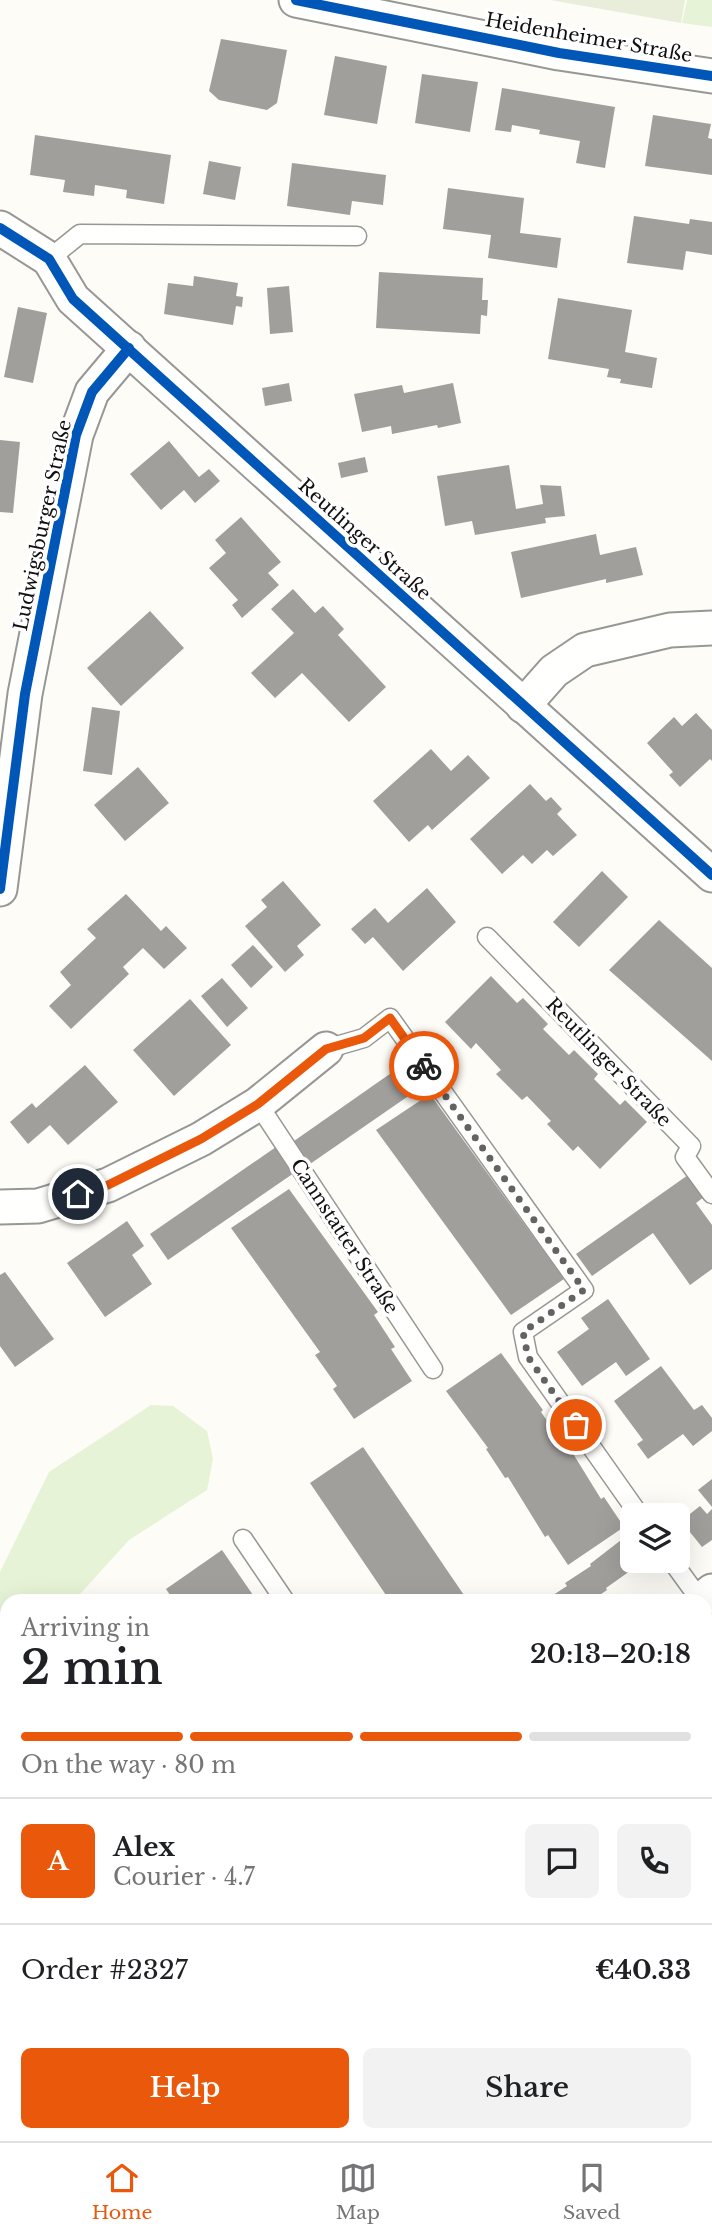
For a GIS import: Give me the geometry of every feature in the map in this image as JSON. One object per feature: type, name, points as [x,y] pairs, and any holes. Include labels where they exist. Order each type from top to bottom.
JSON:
[{"type":"street","name":"Heidenheimer Straße","points":[[296,0],[559,53],[712,76]]},
{"type":"street","name":"Reutlinger Straße","points":[[0,228],[50,260],[73,299],[712,875]]},
{"type":"street","name":"Ludwigsburger Straße","points":[[0,889],[13,693],[76,435],[92,392],[129,348]]},
{"type":"street","points":[[523,706],[555,671],[585,650],[670,630],[712,628]]},
{"type":"street","points":[[0,1208],[38,1206],[108,1185],[201,1139],[258,1104],[326,1049]]},
{"type":"lane","points":[[50,260],[80,234],[357,236]]},
{"type":"lane","name":"Reutlinger Straße","points":[[487,937],[691,1146],[685,1157],[712,1194]]},
{"type":"lane","points":[[326,1049],[364,1038],[390,1018],[584,1290],[523,1332],[528,1357],[631,1503]]},
{"type":"lane","name":"Cannstatter Straße","points":[[258,1104],[433,1368]]},
{"type":"lane","points":[[243,1538],[280,1594]]},
{"type":"lane","points":[[681,1573],[696,1594]]},
{"type":"green space","points":[[550,0],[685,0],[681,23]]},
{"type":"green space","points":[[687,0],[712,0],[712,27],[682,23]]},
{"type":"green space","points":[[151,1405],[173,1406],[207,1431],[213,1459],[207,1490],[129,1540],[80,1594],[0,1594],[0,1572],[49,1472]]},
{"type":"building","points":[[221,39],[287,50],[277,103],[267,110],[219,100],[209,91]]},
{"type":"building","points":[[335,56],[387,66],[377,124],[324,115]]},
{"type":"building","points":[[422,74],[478,82],[470,132],[415,123]]},
{"type":"building","points":[[502,88],[615,107],[605,168],[576,163],[580,141],[539,134],[540,130],[512,125],[511,132],[495,130]]},
{"type":"building","points":[[653,115],[711,124],[708,138],[712,139],[712,175],[645,166]]},
{"type":"building","points":[[35,135],[171,155],[164,204],[126,198],[127,190],[95,185],[94,196],[63,192],[65,180],[30,175]]},
{"type":"building","points":[[209,161],[241,167],[235,200],[203,194]]},
{"type":"building","points":[[292,163],[386,175],[383,205],[352,201],[350,215],[287,206]]},
{"type":"building","points":[[448,188],[524,198],[520,233],[561,238],[557,268],[488,258],[491,235],[443,229]]},
{"type":"building","points":[[634,216],[689,224],[690,219],[712,222],[712,255],[686,251],[683,270],[627,263]]},
{"type":"building","points":[[379,272],[483,278],[482,300],[488,300],[487,316],[481,315],[480,334],[376,328]]},
{"type":"building","points":[[194,276],[238,283],[236,296],[243,297],[242,307],[236,306],[233,325],[164,314],[168,283],[193,286]]},
{"type":"building","points":[[289,286],[293,332],[270,334],[267,288]]},
{"type":"building","points":[[558,298],[632,310],[625,352],[657,358],[652,388],[620,383],[621,379],[607,377],[609,369],[548,359]]},
{"type":"building","points":[[18,307],[47,313],[33,383],[4,377]]},
{"type":"building","points":[[289,383],[292,401],[265,406],[262,388]]},
{"type":"building","points":[[453,383],[461,423],[392,434],[391,426],[362,432],[354,394],[402,385],[404,393]]},
{"type":"building","points":[[0,440],[20,442],[13,513],[0,512]]},
{"type":"building","points":[[169,441],[199,477],[209,469],[220,481],[195,503],[184,490],[161,510],[130,474]]},
{"type":"building","points":[[365,457],[368,472],[341,478],[338,463]]},
{"type":"building","points":[[509,465],[516,509],[543,504],[540,485],[561,486],[565,516],[545,518],[546,523],[475,535],[472,521],[445,526],[437,476]]},
{"type":"building","points":[[241,517],[281,562],[268,573],[279,585],[242,618],[232,605],[238,600],[209,568],[226,553],[215,540]]},
{"type":"building","points":[[596,534],[600,555],[636,547],[643,575],[606,583],[606,579],[521,598],[511,552]]},
{"type":"building","points":[[293,589],[315,613],[323,606],[344,629],[338,635],[386,687],[349,722],[302,673],[275,698],[251,673],[294,633],[271,609]]},
{"type":"building","points":[[150,611],[184,648],[121,706],[87,668]]},
{"type":"building","points":[[92,707],[120,711],[112,775],[83,771]]},
{"type":"building","points":[[696,713],[712,730],[712,761],[710,759],[680,787],[669,775],[673,772],[647,743],[674,717],[682,726]]},
{"type":"building","points":[[431,749],[451,771],[468,755],[490,778],[432,830],[428,825],[409,842],[373,801]]},
{"type":"building","points":[[138,767],[169,803],[125,841],[94,805]]},
{"type":"building","points":[[530,784],[546,801],[551,797],[562,809],[557,814],[577,835],[553,856],[547,850],[532,864],[523,855],[502,874],[470,839]]},
{"type":"building","points":[[602,871],[628,897],[579,947],[553,922]]},
{"type":"building","points":[[283,881],[321,925],[297,946],[304,955],[285,972],[245,926],[267,907],[261,900]]},
{"type":"building","points":[[427,888],[456,922],[403,971],[373,937],[365,944],[351,929],[375,908],[388,923]]},
{"type":"building","points":[[126,894],[161,931],[166,926],[187,948],[164,969],[143,948],[123,967],[129,974],[71,1029],[49,1006],[71,985],[60,972],[96,938],[87,929]]},
{"type":"building","points":[[659,920],[712,968],[712,1061],[609,970]]},
{"type":"building","points":[[253,945],[273,967],[251,988],[231,965]]},
{"type":"building","points":[[491,976],[517,1003],[523,998],[548,1024],[543,1029],[569,1055],[574,1050],[598,1074],[594,1079],[620,1105],[625,1100],[647,1122],[600,1169],[578,1146],[573,1151],[547,1124],[551,1121],[527,1096],[522,1100],[496,1074],[501,1070],[476,1043],[471,1049],[445,1022]]},
{"type":"building","points":[[222,978],[248,1008],[227,1027],[201,996]]},
{"type":"building","points":[[190,999],[231,1045],[174,1096],[133,1050]]},
{"type":"building","points":[[404,1064],[420,1088],[310,1164],[294,1141]]},
{"type":"building","points":[[85,1065],[118,1102],[68,1145],[50,1125],[28,1144],[10,1122],[32,1103],[36,1108]]},
{"type":"building","points":[[430,1094],[564,1279],[511,1315],[376,1130]]},
{"type":"building","points":[[276,1147],[294,1173],[168,1260],[150,1234]]},
{"type":"building","points":[[688,1175],[704,1197],[696,1203],[712,1225],[712,1269],[690,1285],[653,1233],[592,1276],[576,1254]]},
{"type":"building","points":[[289,1189],[378,1312],[374,1315],[395,1347],[391,1349],[412,1381],[354,1419],[333,1389],[337,1386],[315,1355],[320,1352],[231,1228]]},
{"type":"building","points":[[127,1221],[144,1246],[132,1255],[152,1284],[105,1317],[67,1263]]},
{"type":"building","points":[[5,1272],[54,1339],[15,1367],[0,1346],[0,1275]]},
{"type":"building","points":[[608,1299],[650,1359],[626,1376],[616,1362],[582,1386],[557,1352],[589,1329],[581,1318]]},
{"type":"building","points":[[501,1353],[543,1410],[541,1412],[561,1441],[564,1439],[601,1499],[604,1497],[620,1521],[620,1530],[568,1565],[548,1535],[545,1537],[508,1477],[505,1478],[486,1449],[488,1448],[446,1391]]},
{"type":"building","points":[[661,1366],[694,1410],[702,1405],[712,1418],[712,1431],[693,1446],[683,1434],[648,1459],[637,1444],[643,1440],[614,1401]]},
{"type":"building","points":[[363,1447],[463,1594],[385,1594],[310,1483]]},
{"type":"building","points":[[712,1479],[712,1507],[698,1490]]},
{"type":"building","points":[[700,1506],[707,1514],[712,1509],[712,1540],[702,1547],[690,1532],[690,1514]]},
{"type":"building","points":[[620,1541],[620,1573],[627,1573],[606,1588],[607,1590],[601,1594],[555,1594],[567,1586],[565,1583],[591,1566],[590,1564]]},
{"type":"building","points":[[222,1550],[252,1594],[169,1594],[166,1589]]},
{"type":"cycle path","points":[[296,0],[559,53],[712,76]]},
{"type":"cycle path","points":[[0,228],[49,259],[73,299],[712,875]]},
{"type":"cycle path","points":[[0,889],[25,694],[76,435],[92,392],[129,348]]},
{"type":"way so far","points":[[424,1066],[584,1290],[523,1332],[528,1357],[576,1425]]},
{"type":"route","points":[[78,1194],[108,1185],[201,1139],[258,1104],[326,1049],[364,1038],[390,1018],[424,1066]]}]
